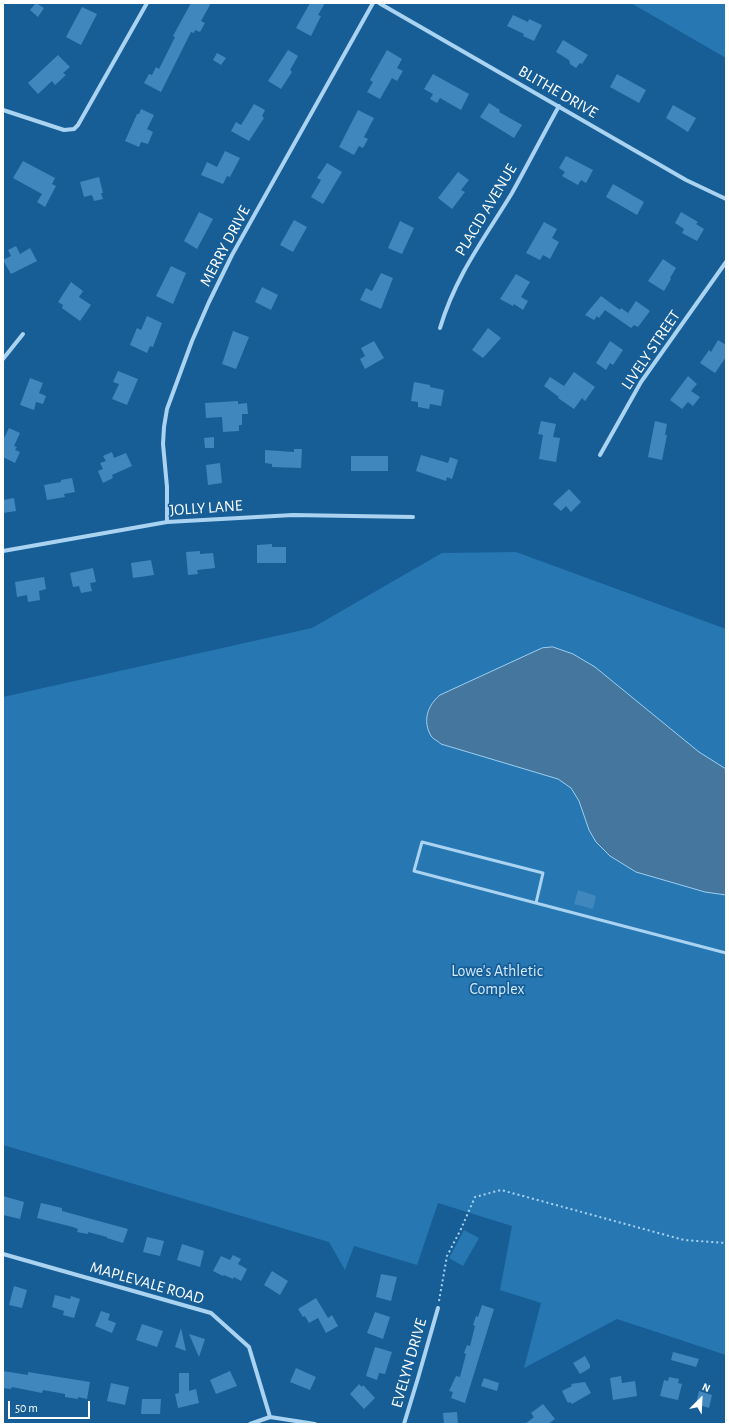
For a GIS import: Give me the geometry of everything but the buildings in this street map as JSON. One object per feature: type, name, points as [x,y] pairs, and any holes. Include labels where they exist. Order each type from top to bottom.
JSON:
[{"type":"street","points":[[3,110],[64,130],[74,129],[78,125],[147,3]]},
{"type":"street","name":"MERRY DRIVE","points":[[167,522],[167,487],[163,444],[164,427],[167,409],[192,341],[232,255],[373,3]]},
{"type":"street","name":"BLITHE DRIVE","points":[[379,3],[686,180],[726,199]]},
{"type":"street","name":"PLACID AVENUE","points":[[440,328],[450,298],[460,278],[474,252],[530,161],[559,106]]},
{"type":"street","name":"LIVELY STREET","points":[[600,455],[641,382],[726,262]]},
{"type":"street","points":[[3,359],[23,334]]},
{"type":"street","name":"JOLLY LANE","points":[[3,551],[167,522],[293,515],[413,517]]},
{"type":"street","name":"MAPLEVALE ROAD","points":[[3,1254],[211,1313],[249,1347],[270,1418]]},
{"type":"street","name":"EVELYN DRIVE","points":[[404,1424],[438,1308]]},
{"type":"street","points":[[250,1424],[270,1418],[315,1424]]},
{"type":"lane","points":[[536,903],[544,873],[422,842],[414,871],[726,953]]},
{"type":"path","points":[[438,1308],[446,1256],[461,1229],[475,1197],[501,1190],[684,1240],[726,1243]]},
{"type":"green space","points":[[631,3],[726,3],[726,58]]},
{"type":"green space","name":"Lowe's Athletic Complex","points":[[516,552],[726,629],[726,1355],[617,1319],[524,1368],[541,1303],[500,1290],[512,1226],[438,1203],[417,1265],[354,1246],[345,1270],[329,1242],[3,1145],[3,697],[312,628],[442,553]]},
{"type":"green space","points":[[464,1230],[479,1238],[463,1266],[449,1258]]},
{"type":"shaded area","points":[[553,647],[573,654],[595,667],[699,752],[726,769],[726,895],[705,892],[636,872],[610,856],[596,842],[589,830],[579,801],[571,788],[558,779],[441,744],[431,736],[427,724],[428,713],[432,703],[440,695],[542,648]]}]
